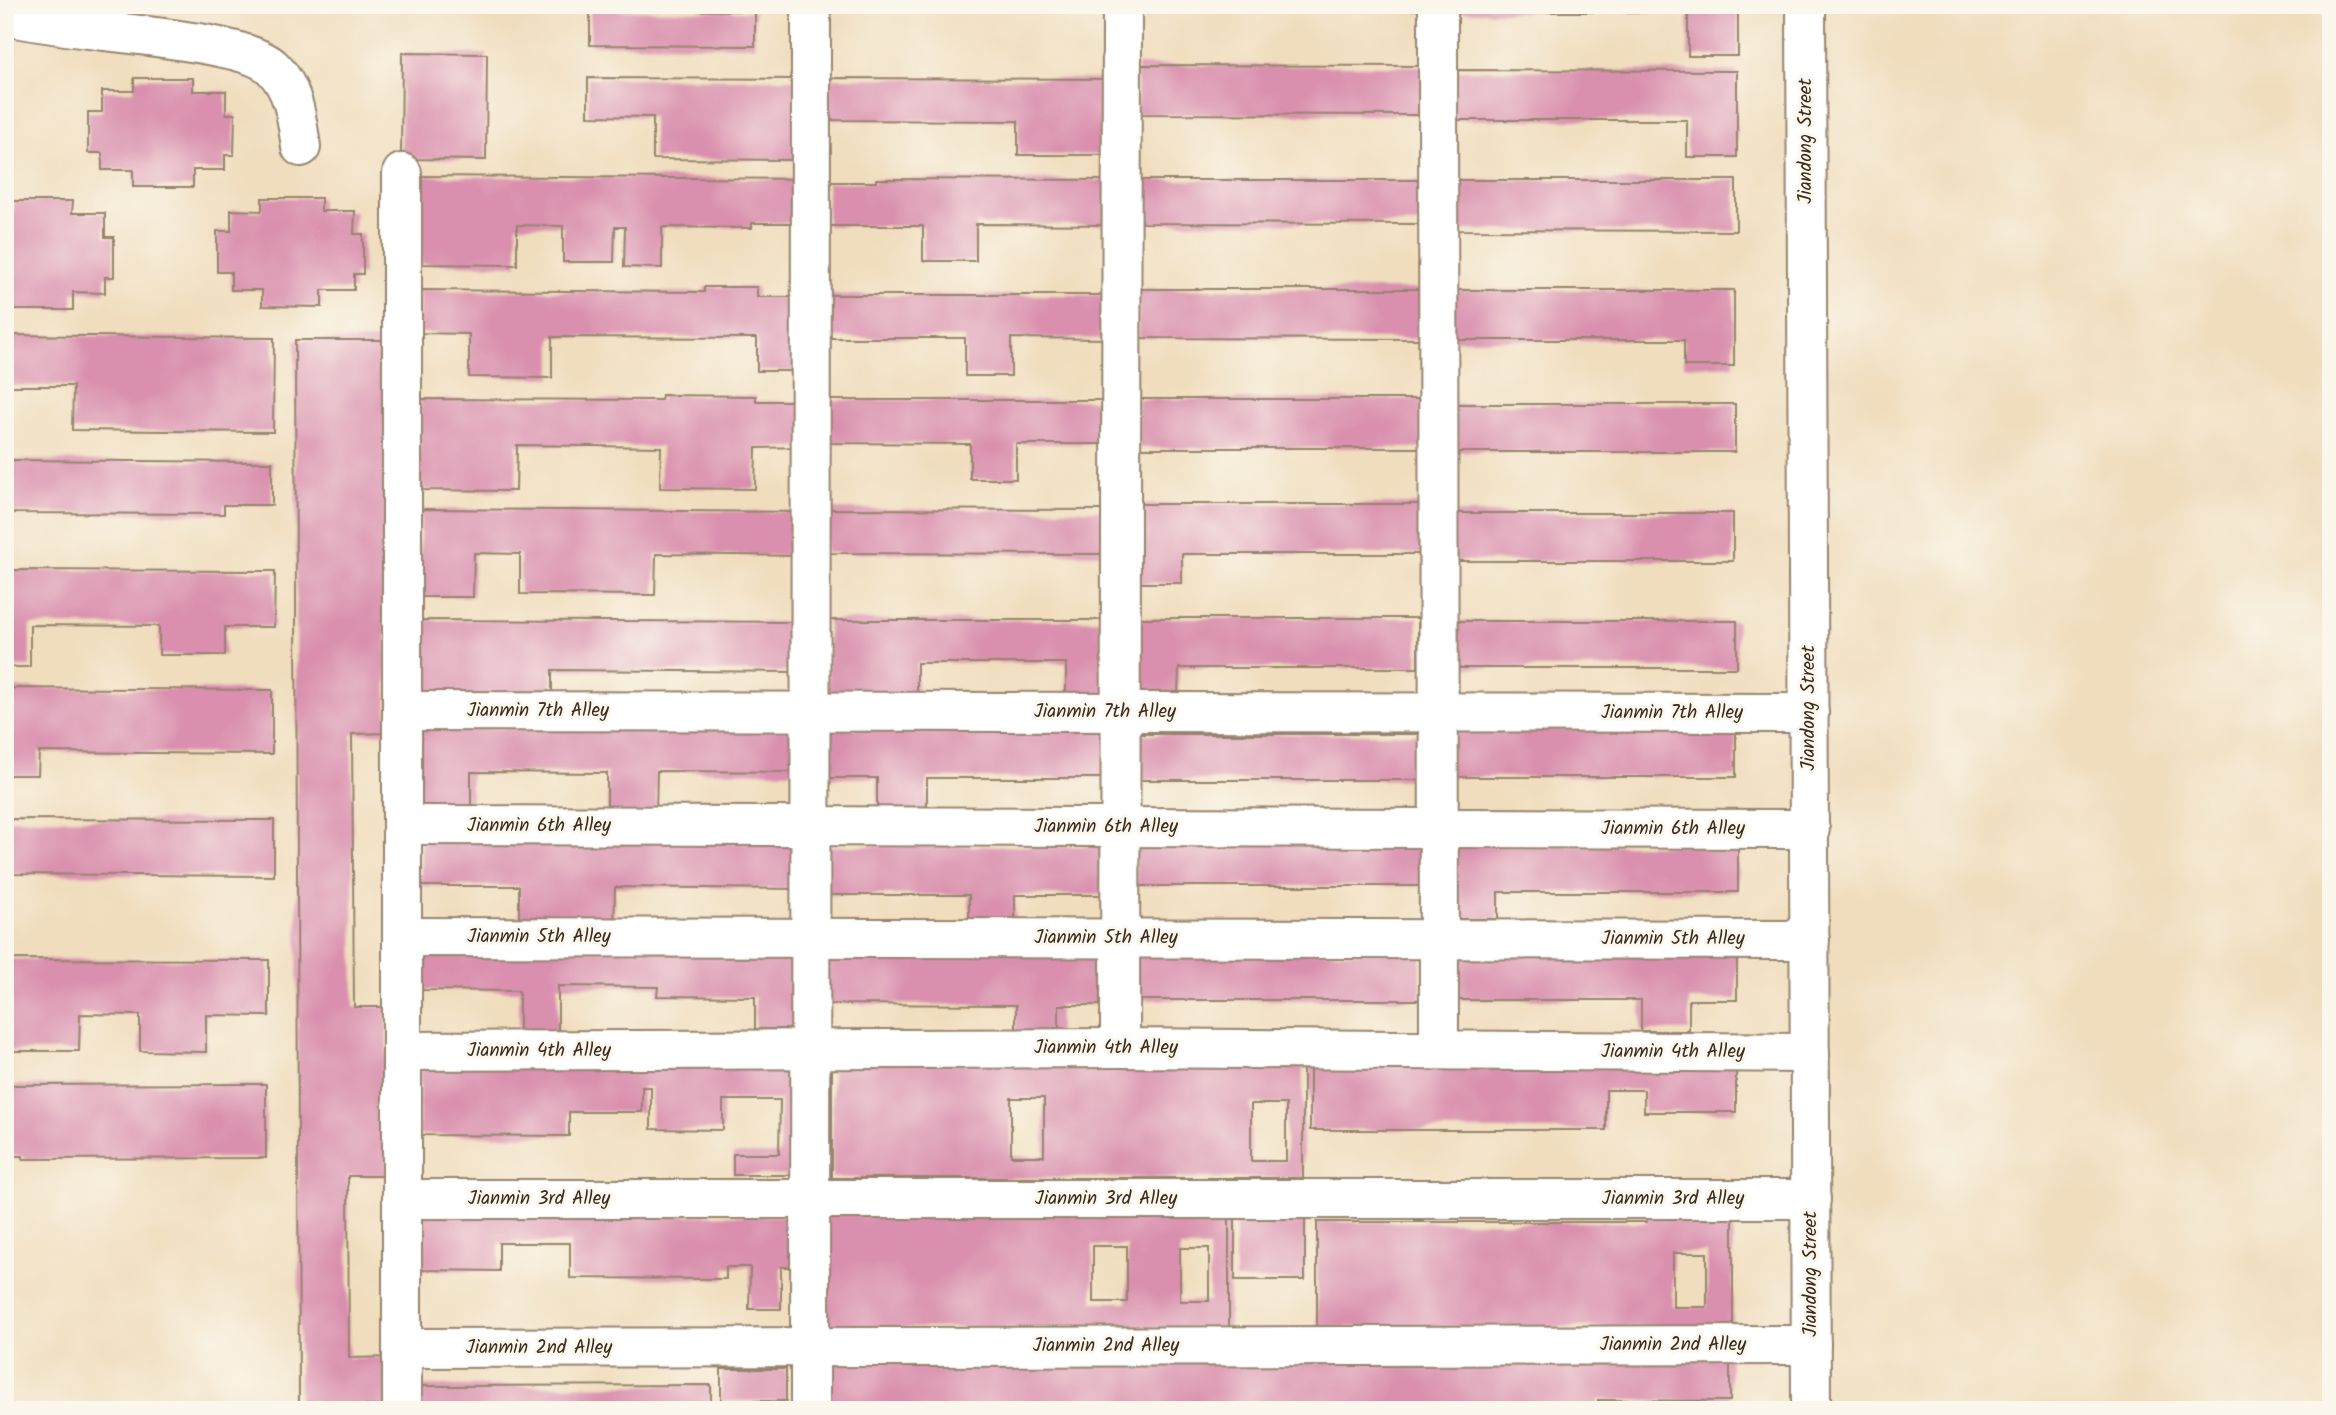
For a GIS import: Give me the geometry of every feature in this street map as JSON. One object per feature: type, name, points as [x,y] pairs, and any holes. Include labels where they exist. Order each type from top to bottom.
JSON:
[{"type":"street","points":[[810,1410],[811,5]]},
{"type":"street","points":[[1120,1048],[1122,5]]},
{"type":"street","points":[[1438,5],[1439,1050]]},
{"type":"street","name":"Jiandong Street","points":[[1806,5],[1811,1410]]},
{"type":"street","points":[[5,16],[203,43],[245,53],[272,66],[285,84],[295,106],[301,148]]},
{"type":"street","points":[[402,173],[402,1410]]},
{"type":"street","name":"Jianmin 7th Alley","points":[[402,711],[1809,713]]},
{"type":"street","name":"Jianmin 6th Alley","points":[[402,825],[1810,829]]},
{"type":"street","name":"Jianmin 5th Alley","points":[[402,937],[1810,940]]},
{"type":"street","name":"Jianmin 4th Alley","points":[[402,1051],[1120,1048],[1810,1053]]},
{"type":"street","name":"Jianmin 3rd Alley","points":[[402,1199],[1811,1199]]},
{"type":"street","name":"Jianmin 2nd Alley","points":[[402,1348],[1811,1345]]},
{"type":"building","points":[[1139,5],[1425,5],[1425,10],[1139,10]]},
{"type":"building","points":[[1453,5],[1738,5],[1738,56],[1688,56],[1688,12],[1453,12]]},
{"type":"building","points":[[590,10],[755,11],[755,46],[590,45]]},
{"type":"building","points":[[402,53],[487,54],[486,160],[401,159]]},
{"type":"building","points":[[1137,65],[1422,66],[1422,115],[1137,114]]},
{"type":"building","points":[[1451,70],[1737,71],[1737,157],[1687,157],[1687,120],[1451,120]]},
{"type":"building","points":[[134,78],[193,78],[193,91],[226,91],[226,114],[235,114],[234,155],[225,155],[225,170],[193,170],[193,187],[133,187],[133,170],[102,170],[102,153],[88,153],[88,112],[102,112],[102,91],[134,91]]},
{"type":"building","points":[[588,78],[800,79],[800,160],[653,159],[653,117],[588,116]]},
{"type":"building","points":[[829,78],[1116,79],[1116,155],[1018,155],[1018,121],[829,120]]},
{"type":"building","points":[[422,176],[803,179],[803,223],[752,223],[752,228],[662,227],[662,268],[624,267],[625,227],[615,227],[614,262],[563,262],[563,226],[517,225],[517,265],[421,264]]},
{"type":"building","points":[[876,179],[1110,180],[1110,225],[976,224],[976,261],[923,261],[923,226],[827,226],[827,182],[876,182]]},
{"type":"building","points":[[1137,180],[1427,180],[1427,224],[1137,223]]},
{"type":"building","points":[[1450,180],[1736,180],[1736,231],[1450,230]]},
{"type":"building","points":[[262,198],[321,198],[321,211],[355,211],[354,234],[363,234],[363,274],[354,274],[354,290],[322,290],[322,307],[262,306],[262,290],[231,290],[231,272],[217,272],[217,231],[231,231],[231,210],[262,211]]},
{"type":"building","points":[[13,201],[73,201],[72,213],[105,213],[105,237],[114,237],[114,277],[105,277],[105,293],[73,292],[73,310],[13,310],[13,292],[5,292],[5,213],[13,213]]},
{"type":"building","points":[[704,287],[757,287],[757,297],[802,297],[801,371],[757,371],[757,338],[552,337],[552,378],[469,377],[469,334],[419,333],[419,290],[704,292]]},
{"type":"building","points":[[1138,289],[1424,289],[1424,339],[1138,338]]},
{"type":"building","points":[[1448,290],[1734,290],[1734,366],[1684,366],[1684,340],[1448,340]]},
{"type":"building","points":[[824,295],[1112,295],[1112,339],[1011,338],[1011,376],[965,376],[965,338],[824,338]]},
{"type":"building","points":[[5,335],[274,338],[273,432],[72,430],[73,386],[5,386]]},
{"type":"building","points":[[295,340],[385,340],[387,733],[352,734],[354,1007],[387,1007],[387,1176],[348,1176],[349,1358],[395,1357],[395,1406],[354,1406],[354,1410],[299,1410]]},
{"type":"building","points":[[662,395],[756,396],[756,401],[803,401],[803,447],[756,448],[755,489],[660,488],[661,447],[517,445],[516,491],[419,490],[420,399],[661,400]]},
{"type":"building","points":[[1138,399],[1424,399],[1424,448],[1138,448]]},
{"type":"building","points":[[830,400],[1117,400],[1117,444],[1016,444],[1016,479],[970,479],[970,444],[830,443]]},
{"type":"building","points":[[1447,404],[1735,404],[1735,452],[1447,452]]},
{"type":"building","points":[[5,460],[272,462],[272,505],[224,505],[224,514],[5,513]]},
{"type":"building","points":[[1137,504],[1422,504],[1422,554],[1182,554],[1182,583],[1137,583]]},
{"type":"building","points":[[421,509],[802,512],[802,556],[656,554],[655,595],[520,594],[520,554],[474,553],[473,597],[419,597]]},
{"type":"building","points":[[826,509],[1114,510],[1114,554],[826,553]]},
{"type":"building","points":[[1445,513],[1733,513],[1733,561],[1445,561]]},
{"type":"building","points":[[5,570],[275,571],[274,627],[225,627],[225,655],[159,655],[159,626],[30,625],[30,667],[5,667]]},
{"type":"building","points":[[1133,618],[1418,618],[1418,668],[1179,668],[1178,696],[1133,696]]},
{"type":"building","points":[[422,620],[797,622],[797,672],[552,670],[552,710],[421,709]]},
{"type":"building","points":[[828,620],[1111,620],[1111,701],[1066,701],[1066,663],[917,663],[917,700],[828,699]]},
{"type":"building","points":[[1449,621],[1737,621],[1737,668],[1449,668]]},
{"type":"building","points":[[5,688],[272,690],[272,754],[39,752],[38,775],[5,775]]},
{"type":"building","points":[[419,727],[794,730],[794,772],[657,771],[656,815],[607,814],[607,773],[471,772],[471,810],[418,810]]},
{"type":"building","points":[[827,728],[1115,728],[1115,778],[927,778],[927,816],[877,816],[877,778],[827,778]]},
{"type":"building","points":[[1448,729],[1736,729],[1736,777],[1448,777]]},
{"type":"building","points":[[1134,734],[1421,734],[1421,780],[1134,780]]},
{"type":"building","points":[[5,819],[274,820],[274,876],[5,874]]},
{"type":"building","points":[[1136,839],[1424,839],[1424,886],[1136,886]]},
{"type":"building","points":[[421,841],[802,843],[801,889],[615,887],[614,931],[519,930],[519,886],[421,886]]},
{"type":"building","points":[[1450,845],[1738,845],[1738,892],[1498,892],[1498,919],[1450,919]]},
{"type":"building","points":[[826,846],[1108,846],[1108,895],[1015,895],[1015,921],[969,921],[969,895],[826,895]]},
{"type":"building","points":[[419,948],[793,951],[793,1029],[755,1029],[755,997],[657,996],[658,987],[558,986],[558,1036],[519,1036],[519,991],[419,990]]},
{"type":"building","points":[[826,950],[1109,950],[1109,1005],[1059,1005],[1059,1042],[1016,1042],[1016,1005],[826,1004]]},
{"type":"building","points":[[1133,952],[1421,952],[1421,1000],[1133,1000]]},
{"type":"building","points":[[1449,952],[1737,952],[1737,1000],[1689,1000],[1689,1031],[1641,1031],[1641,1000],[1449,1000]]},
{"type":"building","points":[[5,959],[269,960],[269,1016],[206,1015],[206,1052],[140,1051],[140,1015],[80,1014],[79,1051],[9,1051],[9,1018],[5,1018]]},
{"type":"building","points":[[420,1057],[797,1060],[797,1175],[733,1175],[733,1154],[779,1154],[780,1100],[723,1100],[723,1130],[651,1129],[651,1087],[642,1087],[642,1112],[569,1112],[569,1136],[419,1135]]},
{"type":"building","points":[[1310,1060],[1736,1060],[1736,1112],[1644,1112],[1644,1090],[1606,1090],[1606,1130],[1310,1130]]},
{"type":"building","points":[[832,1062],[1303,1062],[1303,1178],[832,1178]],"holes":[[[1011,1098],[1044,1098],[1044,1156],[1011,1156]],[[1251,1104],[1286,1104],[1286,1161],[1251,1161]]]},
{"type":"building","points":[[266,1084],[266,1158],[23,1159],[23,1156],[5,1156],[5,1085]]},
{"type":"building","points":[[825,1211],[1229,1211],[1229,1328],[825,1328]],"holes":[[[1093,1246],[1127,1246],[1127,1302],[1093,1302]],[[1180,1248],[1209,1248],[1209,1301],[1180,1301]]]},
{"type":"building","points":[[1235,1211],[1305,1211],[1305,1280],[1235,1280]]},
{"type":"building","points":[[1647,1211],[1733,1211],[1733,1327],[1317,1327],[1317,1222],[1647,1222]],"holes":[[[1673,1253],[1707,1253],[1707,1307],[1673,1307]]]},
{"type":"building","points":[[419,1213],[804,1216],[803,1267],[781,1267],[781,1309],[749,1309],[750,1267],[726,1267],[726,1279],[570,1278],[570,1243],[499,1243],[499,1271],[419,1270]]},
{"type":"building","points":[[1730,1358],[1730,1401],[1598,1400],[1598,1410],[1067,1407],[1067,1410],[972,1410],[972,1407],[869,1410],[869,1405],[829,1404],[829,1360]]},
{"type":"building","points":[[721,1369],[786,1369],[786,1401],[721,1401]]},
{"type":"building","points":[[711,1385],[711,1410],[418,1410],[418,1386]]}]
